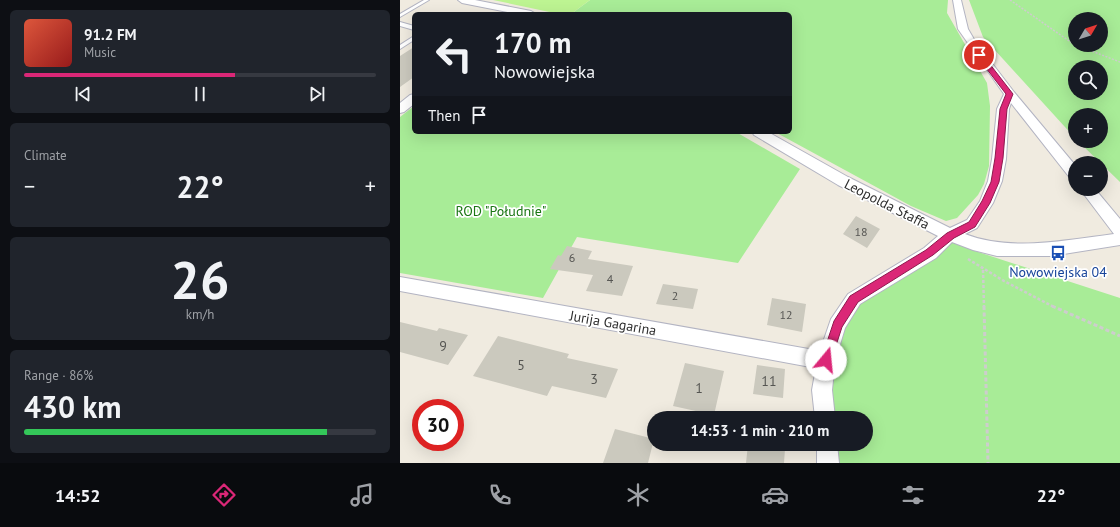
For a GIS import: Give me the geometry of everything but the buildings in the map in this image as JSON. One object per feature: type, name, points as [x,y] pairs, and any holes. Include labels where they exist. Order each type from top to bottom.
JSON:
[{"type":"street","points":[[462,0],[521,12]]},
{"type":"street","points":[[957,0],[963,29],[979,55],[1068,165]]},
{"type":"street","points":[[824,411],[822,390],[826,360],[838,325],[854,299],[930,253],[950,235],[972,224],[986,203],[995,182],[999,158],[1003,109],[1010,94]]},
{"type":"street","points":[[400,109],[412,100]]},
{"type":"street","name":"Leopolda Staffa","points":[[761,134],[843,181],[910,216],[973,244],[997,249],[1051,249],[1120,238]]},
{"type":"street","points":[[1093,196],[1120,230]]},
{"type":"street","name":"Jurija Gagarina","points":[[400,284],[826,360]]},
{"type":"street","points":[[827,451],[828,463]]},
{"type":"lane","points":[[400,16],[427,0]]},
{"type":"lane","points":[[412,9],[404,17],[402,24],[412,27]]},
{"type":"lane","points":[[400,47],[412,39]]},
{"type":"path","points":[[1010,0],[1068,40]]},
{"type":"path","points":[[1094,52],[1120,62]]},
{"type":"path","points":[[950,235],[955,248],[983,269],[1052,306],[1120,336]]},
{"type":"path","points":[[983,269],[988,463]]},
{"type":"green space","points":[[493,0],[590,0],[574,12],[550,12]]},
{"type":"green space","points":[[590,0],[948,0],[947,13],[987,83],[990,106],[989,166],[984,184],[978,195],[957,218],[946,221],[911,206],[779,134],[792,134],[792,12],[574,12]]},
{"type":"green space","points":[[969,0],[1120,0],[1120,182],[1108,170],[1108,156],[1093,156],[1085,148],[1108,148],[1108,108],[1068,108],[1068,130],[983,37]]},
{"type":"green space","name":"ROD \"Południe\"","points":[[412,108],[412,134],[739,134],[800,169],[738,263],[577,237],[543,298],[400,273],[400,117]]},
{"type":"green space","points":[[950,235],[975,251],[1120,298],[1120,463],[829,463],[828,451],[873,451],[873,411],[826,411],[836,322]]},
{"type":"place","name":"Nowowiejska 04","points":[[1058,253]]},
{"type":"route","points":[[826,360],[838,325],[854,299],[930,253],[950,235],[972,224],[986,203],[995,182],[999,158],[1003,109],[1010,94],[979,55]]}]
